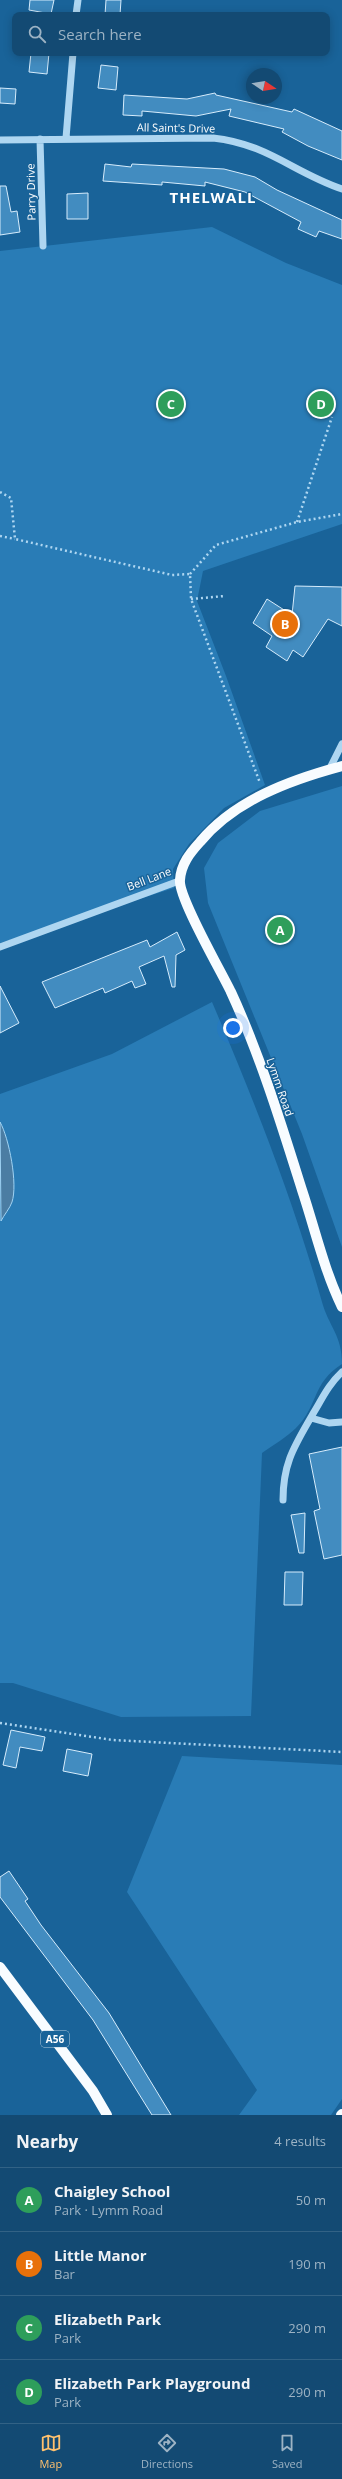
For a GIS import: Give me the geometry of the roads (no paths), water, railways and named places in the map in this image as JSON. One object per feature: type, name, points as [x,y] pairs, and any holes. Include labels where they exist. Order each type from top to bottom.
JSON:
[{"type":"main road","name":"Bell Lane","points":[[179,881],[186,858],[208,833],[231,812],[264,793],[342,766]]},
{"type":"main road","name":"Lymm Road","points":[[179,881],[187,904],[248,1027],[302,1189],[330,1283],[342,1307]]},
{"type":"main road","name":"A56","points":[[0,1967],[89,2086],[107,2115]]},
{"type":"street","points":[[76,12],[78,0]]},
{"type":"street","points":[[66,138],[73,56]]},
{"type":"street","name":"All Saint's Drive","points":[[0,140],[66,138],[213,138],[237,141],[260,149],[342,189]]},
{"type":"street","name":"Parry Drive","points":[[40,139],[43,246]]},
{"type":"street","points":[[329,770],[342,744]]},
{"type":"street","name":"Bell Lane","points":[[0,947],[179,881]]},
{"type":"street","points":[[283,1500],[285,1469],[290,1454],[326,1389],[342,1372]]},
{"type":"street","points":[[311,1418],[329,1423],[342,1422]]},
{"type":"place","name":"Elizabeth Park","points":[[171,404]]},
{"type":"place","name":"Elizabeth Park Playground","points":[[321,404]]},
{"type":"place","name":"Little Manor","points":[[285,624]]},
{"type":"place","name":"Chaigley School","points":[[280,930]]},
{"type":"district","name":"THELWALL","points":[[213,198]]}]
